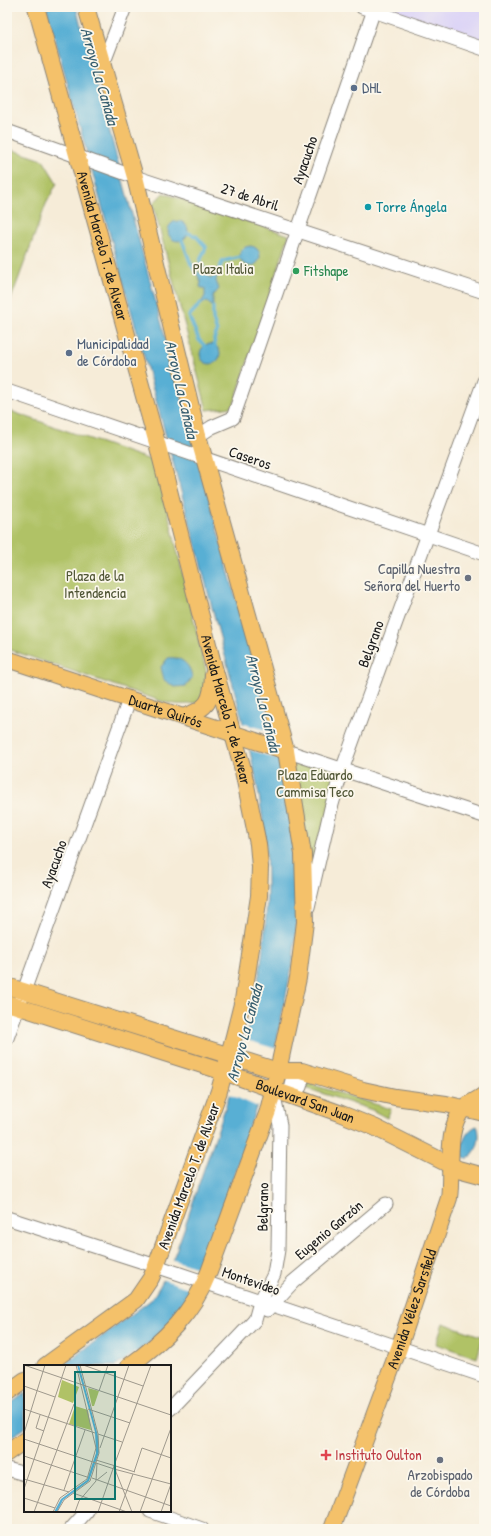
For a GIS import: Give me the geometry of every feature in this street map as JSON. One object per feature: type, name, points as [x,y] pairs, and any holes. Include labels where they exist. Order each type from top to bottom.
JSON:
[{"type":"main road","name":"Avenida Marcelo T. de Alvear","points":[[36,7],[157,443],[213,664],[252,806],[260,867],[259,896],[245,987],[230,1055],[150,1280],[136,1300],[46,1365]]},
{"type":"main road","points":[[86,7],[102,67],[135,177],[204,459],[286,751],[303,854],[305,922],[298,978],[268,1111],[205,1283],[187,1313],[168,1335],[130,1365]]},
{"type":"main road","name":"Duarte Quirós","points":[[7,659],[286,751]]},
{"type":"main road","points":[[183,717],[205,708],[210,698],[213,685],[213,664]]},
{"type":"main road","name":"Boulevard San Juan","points":[[7,986],[230,1055],[278,1072],[302,1072],[363,1090],[484,1113]]},
{"type":"main road","name":"Boulevard San Juan","points":[[13,1005],[224,1072],[374,1127],[451,1166],[468,1173],[484,1176]]},
{"type":"main road","points":[[464,1108],[484,1095]]},
{"type":"main road","name":"Avenida Vélez Sarsfield","points":[[332,1529],[399,1348],[450,1198],[450,1150],[452,1134],[464,1108]]},
{"type":"main road","points":[[7,1393],[24,1381]]},
{"type":"main road","points":[[7,1453],[24,1441]]},
{"type":"street","points":[[102,67],[125,7]]},
{"type":"street","points":[[370,8],[484,49]]},
{"type":"street","name":"Ayacucho","points":[[198,436],[212,427],[233,418],[298,230],[370,8]]},
{"type":"street","name":"27 de Abril","points":[[7,131],[135,177],[484,292]]},
{"type":"street","name":"Belgrano","points":[[305,922],[331,808],[342,770],[484,381]]},
{"type":"street","name":"Caseros","points":[[7,391],[427,536],[484,554]]},
{"type":"street","name":"Ayacucho","points":[[7,1038],[13,1005],[25,992],[129,700]]},
{"type":"street","name":"Duarte Quirós","points":[[286,751],[484,816]]},
{"type":"street","name":"Belgrano","points":[[171,1408],[255,1320],[266,1304],[274,1274],[278,1250],[280,1124],[273,1090]]},
{"type":"street","name":"Eugenio Garzón","points":[[266,1304],[386,1204]]},
{"type":"street","name":"Montevideo","points":[[7,1218],[156,1266],[484,1376]]},
{"type":"street","name":"Eugenio Garzón","points":[[274,1274],[284,1282],[293,1282]]},
{"type":"street","points":[[7,1469],[24,1474]]},
{"type":"street","points":[[71,1529],[86,1512]]},
{"type":"street","points":[[153,1512],[202,1529]]},
{"type":"shaded area","points":[[362,7],[484,7],[484,49]]},
{"type":"green space","points":[[7,148],[43,160],[57,183],[46,204],[7,310]]},
{"type":"green space","name":"Plaza Italia","points":[[163,193],[289,235],[233,407],[207,410],[153,204]]},
{"type":"green space","name":"Plaza de la Intendencia","points":[[7,410],[156,462],[206,671],[207,683],[201,701],[191,704],[181,704],[161,701],[7,649]]},
{"type":"green space","name":"Plaza Eduardo Cammisa Teco","points":[[286,751],[342,770],[305,922]]},
{"type":"green space","points":[[307,1083],[391,1109],[387,1118],[372,1110],[306,1088]]},
{"type":"green space","points":[[443,1323],[483,1337],[477,1358],[436,1344]]},
{"type":"water","name":"Arroyo La Cañada","points":[[46,7],[76,7],[284,776],[293,818],[300,894],[293,961],[276,1045],[237,1167],[198,1274],[175,1318],[148,1344],[117,1365],[63,1365],[151,1300],[160,1286],[175,1254],[239,1063],[256,991],[266,918],[266,857],[258,787],[242,719],[163,426]]},
{"type":"water","points":[[178,221],[185,224],[188,231],[185,238],[178,241],[171,238],[168,231],[171,224]]},
{"type":"water","points":[[250,246],[257,249],[260,256],[257,263],[250,266],[243,263],[240,256],[243,249]]},
{"type":"water","points":[[218,271],[216,281],[219,289],[213,296],[213,307],[207,302],[201,303],[205,296],[205,289],[200,287],[201,282],[196,272],[206,274],[211,279]]},
{"type":"water","points":[[210,344],[217,347],[220,354],[217,361],[210,364],[203,361],[200,354],[203,347]]},
{"type":"water","points":[[168,658],[177,658],[181,660],[190,669],[192,678],[186,686],[175,687],[164,680],[161,667]]},
{"type":"water","points":[[477,1126],[479,1140],[473,1154],[465,1159],[462,1150],[464,1140],[469,1131]]},
{"type":"water","points":[[24,1394],[24,1429],[7,1440],[7,1406]]},
{"type":"pier","points":[[241,723],[274,732],[282,761],[248,749]]},
{"type":"pier","points":[[243,1039],[277,1049],[258,1107],[228,1094]]},
{"type":"pier","points":[[170,1259],[202,1269],[194,1290],[161,1279]]},
{"type":"waterway","points":[[188,233],[196,236],[206,247],[200,261],[206,274]]},
{"type":"waterway","points":[[182,240],[191,264],[196,272]]},
{"type":"waterway","points":[[218,271],[223,261],[241,257]]},
{"type":"waterway","points":[[201,303],[189,316],[199,340],[205,346]]},
{"type":"waterway","points":[[213,307],[213,319],[217,332],[214,339],[215,346]]},
{"type":"place","name":"DHL","points":[[354,88]]},
{"type":"place","name":"Torre Ángela","points":[[368,207]]},
{"type":"place","name":"Fitshape","points":[[296,271]]},
{"type":"place","name":"Municipalidad de Córdoba","points":[[69,353]]},
{"type":"place","name":"Capilla Nuestra Señora del Huerto","points":[[468,578]]},
{"type":"place","name":"Instituto Oulton","points":[[326,1455]]},
{"type":"place","name":"Arzobispado de Córdoba","points":[[440,1460]]}]
